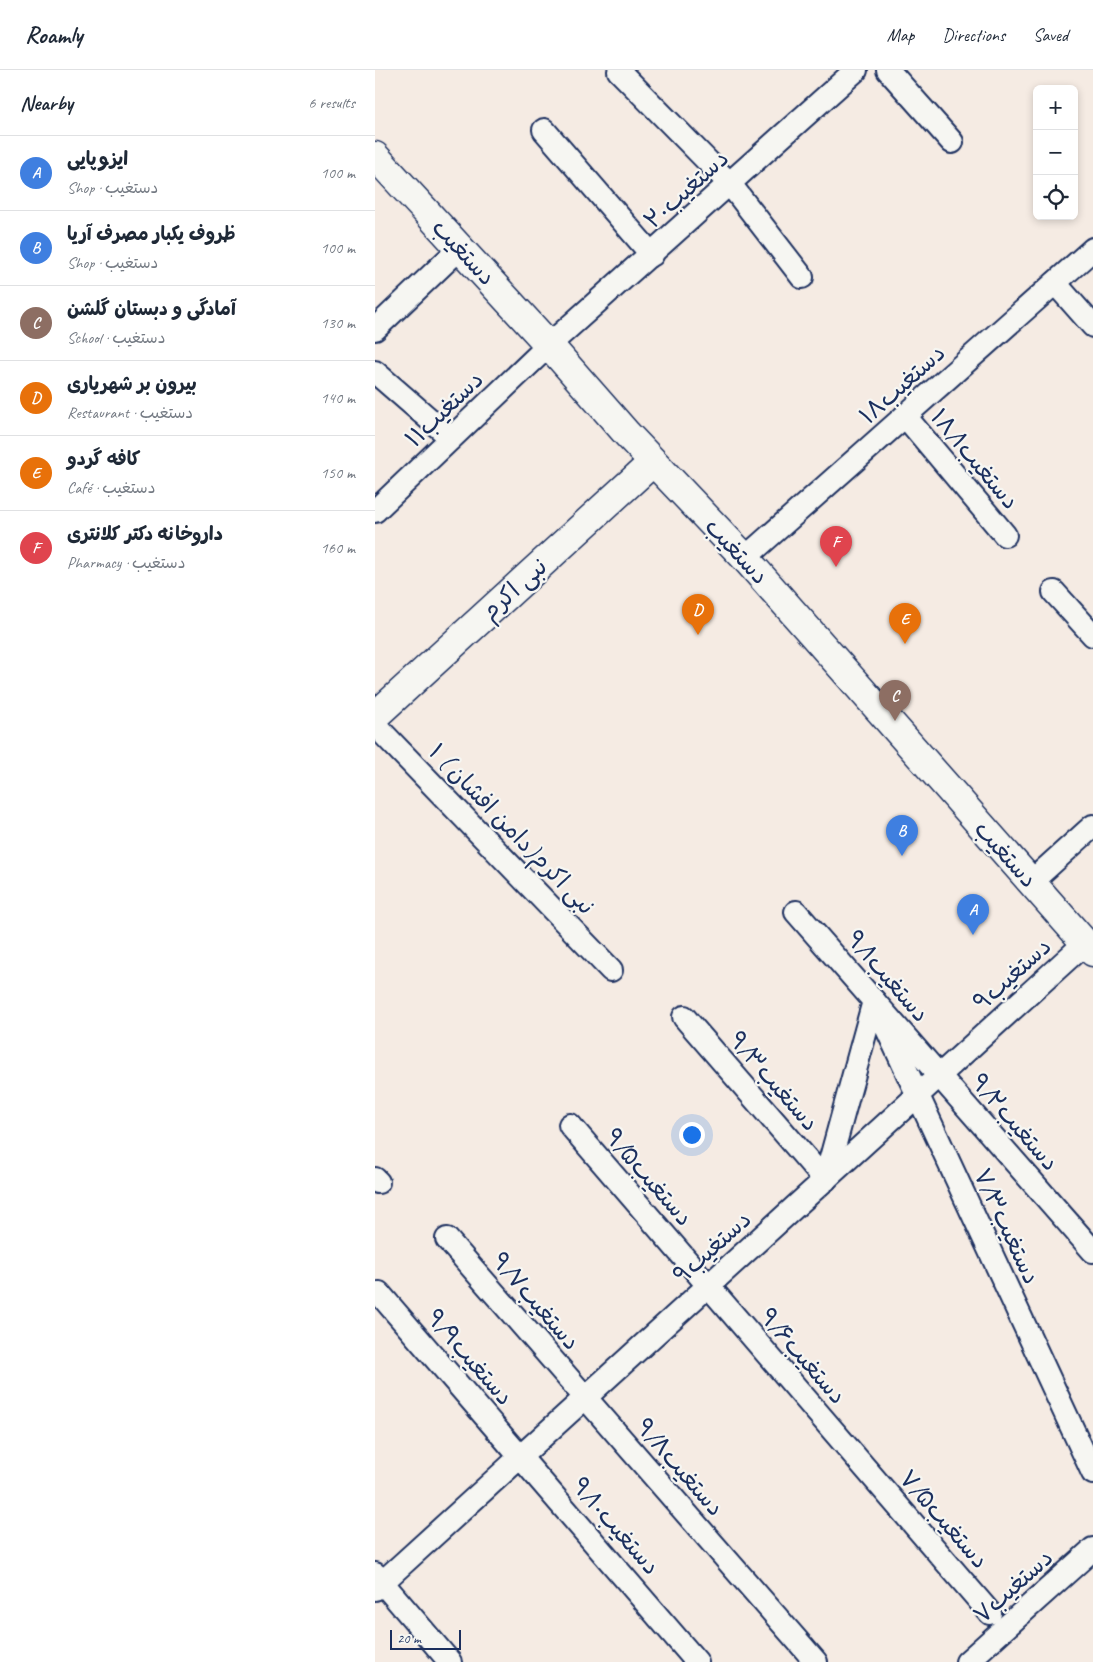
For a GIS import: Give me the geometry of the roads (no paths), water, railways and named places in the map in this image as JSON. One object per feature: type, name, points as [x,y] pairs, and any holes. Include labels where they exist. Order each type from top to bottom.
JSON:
[{"type":"street","name":"دستغیب۲۰","points":[[549,345],[652,255],[856,70]]},
{"type":"street","points":[[888,70],[952,142]]},
{"type":"street","points":[[619,71],[730,184],[802,277]]},
{"type":"street","points":[[544,130],[652,255]]},
{"type":"street","name":"دستغیب","points":[[375,156],[549,345],[653,462],[745,558],[1089,947]]},
{"type":"street","points":[[375,329],[460,248]]},
{"type":"street","name":"دستغیب۱۸","points":[[745,558],[1093,249]]},
{"type":"street","points":[[1055,283],[1093,326]]},
{"type":"street","name":"دستغیب۱۱","points":[[375,511],[549,345]]},
{"type":"street","points":[[375,372],[451,438]]},
{"type":"street","name":"دستغیب۱۸/۱","points":[[905,416],[1005,535]]},
{"type":"street","name":"نبی اکرم","points":[[375,716],[653,462]]},
{"type":"street","points":[[1054,592],[1093,635]]},
{"type":"street","name":"۱ نبی اکرم(دامن افشان )","points":[[375,725],[611,970]]},
{"type":"street","points":[[1031,882],[1093,826]]},
{"type":"street","name":"دستغیب۹/۱","points":[[796,912],[940,1076]]},
{"type":"street","name":"دستغیب۹","points":[[377,1582],[521,1456],[940,1076],[1089,947]]},
{"type":"street","points":[[825,1180],[874,1001]]},
{"type":"street","name":"دستغیب۷/۳","points":[[874,1001],[1093,1473]]},
{"type":"street","name":"دستغیب۹/۳","points":[[684,1017],[825,1180]]},
{"type":"street","name":"دستغیب۹/۲","points":[[940,1076],[1092,1249]]},
{"type":"street","name":"۹/۵دستغیب","points":[[570,1125],[709,1286]]},
{"type":"street","name":"دستغیب۹/۷","points":[[447,1239],[585,1398]]},
{"type":"street","name":"دستغیب۹/۶","points":[[709,1286],[858,1460]]},
{"type":"street","name":"دستغیب۹/۹","points":[[379,1293],[521,1456]]},
{"type":"street","name":"دستغیب۹/۸","points":[[585,1398],[817,1662]]},
{"type":"street","name":"دستغیب۹/۱۰","points":[[521,1456],[697,1662]]},
{"type":"street","name":"دستغیب۷/۵","points":[[858,1460],[990,1613]]},
{"type":"street","name":"دستغیب۷","points":[[967,1662],[1093,1549]]},
{"type":"street","points":[[377,1582],[450,1662]]},
{"type":"place","name":"داروخانه دکتر کلانتری","points":[[836,567]]},
{"type":"place","name":"بیرون بر شهریاری","points":[[698,635]]},
{"type":"place","name":"کافه گردو","points":[[905,644]]},
{"type":"place","name":"آمادگی و دبستان گلشن","points":[[895,721]]},
{"type":"place","name":"ظروف یکبار مصرف آریا","points":[[902,856]]},
{"type":"place","name":"ایزوپایی","points":[[973,935]]}]
